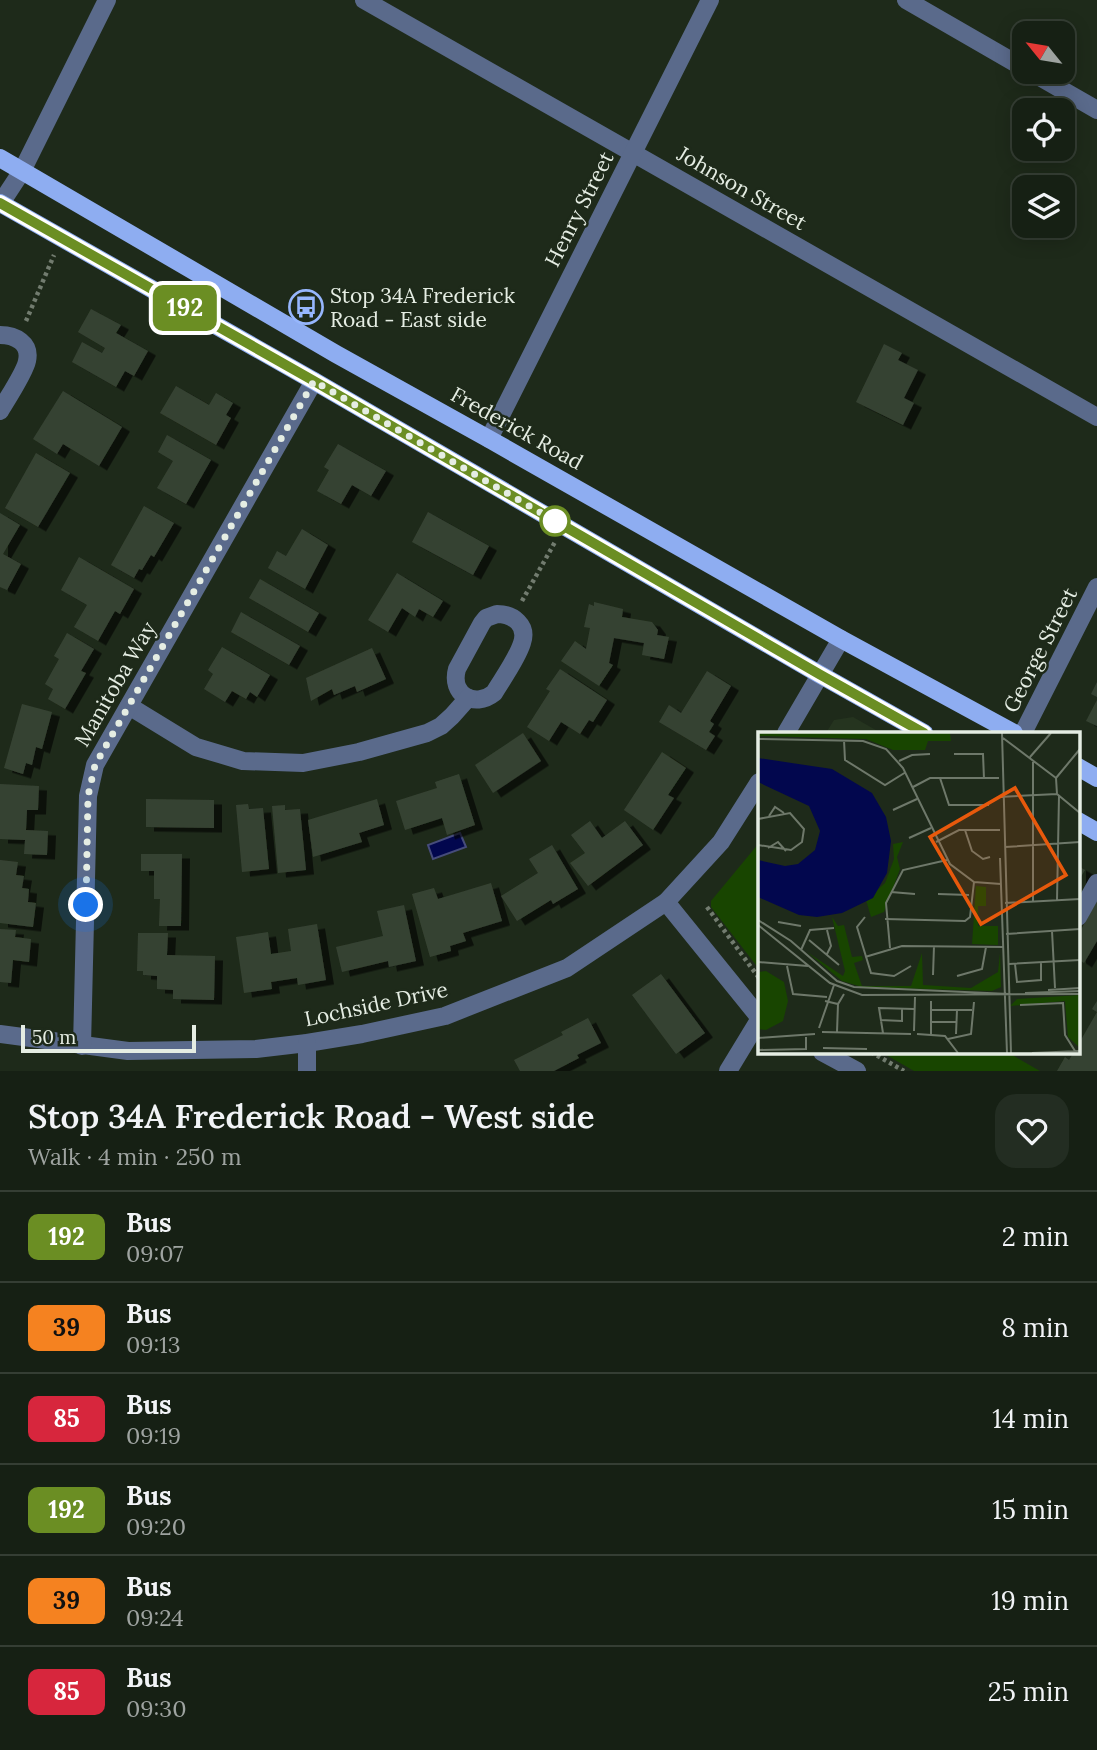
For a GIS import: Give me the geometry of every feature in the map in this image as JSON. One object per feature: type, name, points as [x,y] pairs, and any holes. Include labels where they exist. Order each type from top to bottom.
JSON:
[{"type":"main road","name":"Frederick Road","points":[[0,158],[336,354],[841,639],[1012,732]]},
{"type":"main road","points":[[0,203],[922,732]]},
{"type":"main road","points":[[1080,768],[1097,778]]},
{"type":"main road","points":[[1080,822],[1097,832]]},
{"type":"street","points":[[0,203],[22,171],[107,0]]},
{"type":"street","name":"Johnson Street","points":[[364,0],[1097,416]]},
{"type":"street","name":"Henry Street","points":[[489,439],[710,0]]},
{"type":"street","points":[[906,0],[1012,61]]},
{"type":"street","points":[[1052,84],[1097,110]]},
{"type":"street","points":[[0,335],[19,338],[27,352],[27,362],[0,411]]},
{"type":"street","name":"Manitoba Way","points":[[82,1046],[88,796],[95,765],[314,381]]},
{"type":"street","name":"George Street","points":[[1024,732],[1097,587]]},
{"type":"street","points":[[497,614],[513,617],[523,631],[520,648],[490,697],[479,701],[468,698],[456,686],[455,674],[482,623],[486,618],[497,614]]},
{"type":"street","points":[[787,732],[841,639]]},
{"type":"street","points":[[129,706],[196,747],[243,761],[303,764],[427,733],[441,726],[468,698]]},
{"type":"street","name":"Lochside Drive","points":[[0,1034],[128,1051],[256,1049],[362,1034],[445,1016],[567,968],[666,902],[721,842],[758,786]]},
{"type":"street","points":[[1080,913],[1097,883]]},
{"type":"street","points":[[666,902],[758,1017]]},
{"type":"street","points":[[728,1071],[758,1020]]},
{"type":"street","points":[[306,1043],[307,1071]]},
{"type":"street","points":[[826,1054],[857,1071]]},
{"type":"path","points":[[19,338],[55,255]]},
{"type":"path","points":[[513,617],[555,542]]},
{"type":"path","points":[[707,908],[758,977]]},
{"type":"path","points":[[874,1054],[904,1071]]},
{"type":"shaded area","points":[[853,717],[879,732],[827,732],[834,720]]},
{"type":"shaded area","points":[[460,833],[466,847],[433,859],[428,845]]},
{"type":"green space","points":[[758,844],[758,968],[711,907],[711,901]]},
{"type":"green space","points":[[884,1054],[1010,1054],[1040,1071],[914,1071]]},
{"type":"building","points":[[91,309],[121,325],[116,333],[148,351],[134,376],[125,371],[116,387],[72,362],[82,342],[102,353],[105,348],[78,332]]},
{"type":"building","points":[[884,344],[902,353],[898,360],[918,370],[904,398],[914,403],[903,425],[856,402]]},
{"type":"building","points":[[176,386],[209,405],[216,393],[233,403],[226,415],[231,418],[216,445],[160,413]]},
{"type":"building","points":[[63,391],[122,427],[99,466],[63,444],[57,454],[33,439]]},
{"type":"building","points":[[167,435],[211,460],[186,504],[157,488],[173,461],[158,452]]},
{"type":"building","points":[[338,444],[386,471],[371,496],[352,485],[341,504],[317,491],[329,470],[324,467]]},
{"type":"building","points":[[36,453],[70,473],[38,527],[5,508]]},
{"type":"building","points":[[144,506],[174,523],[154,557],[151,555],[134,578],[111,565]]},
{"type":"building","points":[[428,512],[489,546],[473,575],[412,542]]},
{"type":"building","points":[[0,513],[20,525],[3,554],[21,564],[7,590],[0,587]]},
{"type":"building","points":[[302,529],[328,545],[305,589],[268,568],[277,551],[286,556]]},
{"type":"building","points":[[79,557],[134,589],[120,614],[115,611],[98,641],[74,627],[87,605],[61,590]]},
{"type":"building","points":[[397,573],[443,601],[433,617],[419,609],[415,617],[402,608],[388,632],[368,620]]},
{"type":"building","points":[[260,579],[319,613],[308,632],[249,598]]},
{"type":"building","points":[[594,602],[623,609],[622,617],[652,622],[658,630],[657,635],[669,637],[664,659],[642,655],[644,643],[614,638],[609,663],[613,665],[599,686],[561,661],[575,641],[586,649],[590,628],[584,627],[589,604],[594,606]]},
{"type":"building","points":[[241,612],[300,646],[289,665],[231,632]]},
{"type":"building","points":[[67,633],[94,649],[81,671],[86,673],[65,709],[48,699],[53,689],[45,684],[59,659],[54,656]]},
{"type":"building","points":[[222,647],[270,675],[257,697],[250,692],[246,699],[232,691],[225,702],[204,689],[213,674],[208,670]]},
{"type":"building","points":[[372,648],[386,679],[357,692],[355,686],[334,695],[332,689],[311,701],[306,678]]},
{"type":"building","points":[[560,669],[607,700],[593,722],[589,720],[580,734],[561,722],[549,741],[527,727],[550,691],[546,689]]},
{"type":"building","points":[[707,671],[731,686],[710,721],[714,724],[709,732],[715,736],[706,750],[659,722],[669,705],[681,713]]},
{"type":"building","points":[[1097,682],[1097,697],[1091,694]]},
{"type":"building","points":[[1097,700],[1097,726],[1086,721]]},
{"type":"building","points":[[22,704],[52,712],[42,749],[36,747],[32,765],[26,763],[23,774],[4,768]]},
{"type":"building","points":[[523,733],[541,761],[493,793],[475,765]]},
{"type":"building","points":[[662,752],[686,768],[668,795],[674,798],[653,830],[624,810]]},
{"type":"building","points":[[459,774],[475,825],[447,835],[442,818],[405,830],[396,801],[437,788],[435,782]]},
{"type":"building","points":[[0,784],[39,786],[38,810],[27,810],[26,830],[48,831],[47,855],[24,854],[25,840],[0,839]]},
{"type":"building","points":[[146,799],[214,800],[214,828],[146,827]]},
{"type":"building","points":[[377,799],[384,825],[359,833],[362,842],[313,857],[308,820]]},
{"type":"building","points":[[248,804],[249,809],[263,808],[269,869],[242,872],[236,805]]},
{"type":"building","points":[[285,805],[285,810],[300,809],[306,870],[278,873],[272,806]]},
{"type":"building","points":[[590,821],[602,838],[625,821],[643,845],[588,886],[570,863],[585,853],[571,835]]},
{"type":"building","points":[[552,845],[578,889],[553,904],[551,900],[517,921],[501,896],[538,873],[529,859]]},
{"type":"building","points":[[141,854],[182,854],[181,926],[159,926],[160,899],[154,899],[154,871],[141,871]]},
{"type":"building","points":[[0,860],[18,862],[16,875],[24,876],[22,888],[29,889],[28,902],[36,903],[33,927],[0,923]]},
{"type":"building","points":[[491,883],[502,921],[463,933],[466,941],[450,946],[451,951],[430,957],[412,894],[434,888],[438,899]]},
{"type":"building","points":[[1097,901],[1097,941],[1084,963],[1080,960],[1080,931]]},
{"type":"building","points":[[404,905],[416,961],[389,967],[388,961],[342,972],[336,947],[383,936],[377,911]]},
{"type":"building","points":[[317,924],[326,980],[298,985],[297,978],[271,982],[272,989],[244,993],[236,937],[268,932],[271,954],[291,951],[288,929]]},
{"type":"building","points":[[0,929],[16,930],[15,937],[31,939],[29,962],[13,960],[11,983],[0,982]]},
{"type":"building","points":[[138,933],[168,933],[167,955],[215,956],[214,1000],[173,999],[173,990],[157,989],[157,976],[143,975],[143,971],[137,971]]},
{"type":"building","points":[[661,974],[705,1033],[676,1054],[632,995]]},
{"type":"building","points":[[1097,1012],[1097,1071],[1057,1071],[1065,1057],[1069,1060],[1073,1054],[1080,1054],[1080,1042]]},
{"type":"building","points":[[588,1018],[601,1043],[554,1071],[520,1071],[514,1060],[563,1035],[561,1032]]},
{"type":"bus line","name":"192","points":[[0,203],[922,732]]},
{"type":"place","name":"Stop 34A Frederick Road - East side","points":[[306,307]]},
{"type":"route","points":[[86,905],[88,796],[95,765],[314,381],[555,521]]}]
